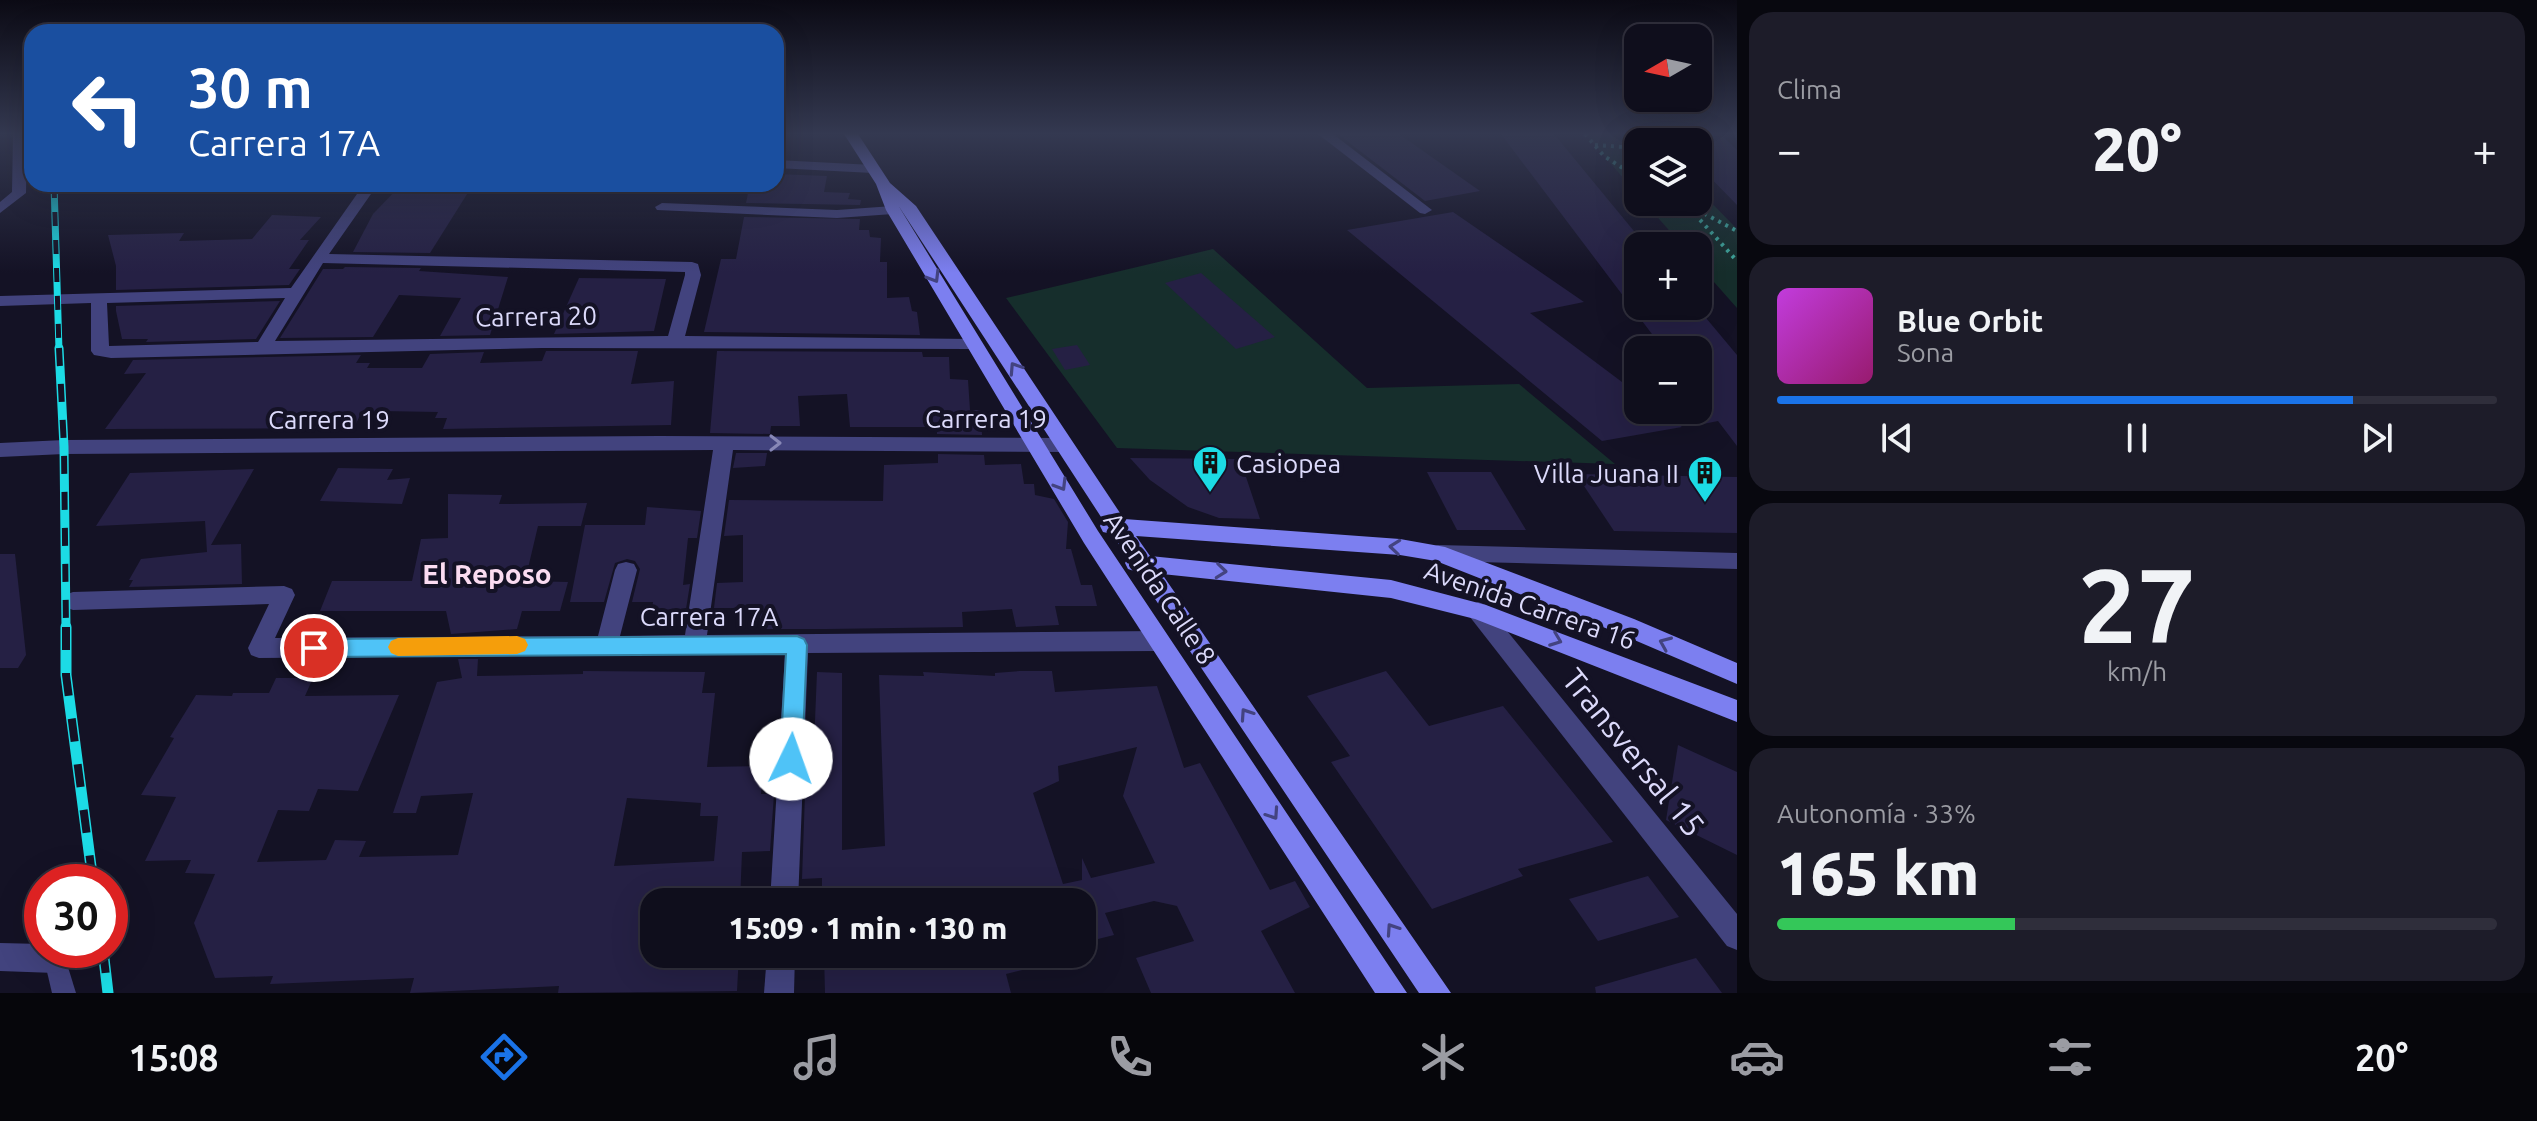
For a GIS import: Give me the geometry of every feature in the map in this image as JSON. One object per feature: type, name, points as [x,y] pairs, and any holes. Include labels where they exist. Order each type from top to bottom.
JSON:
[{"type":"main road","name":"Avenida Calle 8","points":[[880,180],[893,210],[1107,561],[1392,993]]},
{"type":"main road","name":"Avenida Calle 8","points":[[882,180],[911,209],[1143,563],[1436,993]]},
{"type":"main road","name":"Avenida Carrera 16","points":[[1085,526],[1157,528],[1438,553],[1626,626],[1737,674]]},
{"type":"main road","name":"Avenida Carrera 16","points":[[1107,561],[1391,589],[1478,611],[1737,711]]},
{"type":"street","points":[[0,209],[19,193],[19,180]]},
{"type":"street","points":[[1386,180],[1425,210]]},
{"type":"street","points":[[0,191],[19,193]]},
{"type":"street","points":[[264,346],[318,258],[365,192]]},
{"type":"street","points":[[662,207],[837,214],[893,210]]},
{"type":"street","points":[[318,258],[692,267],[693,275],[676,340]]},
{"type":"street","points":[[0,301],[297,293]]},
{"type":"street","name":"Carrera 20","points":[[99,298],[100,351],[676,340],[974,344]]},
{"type":"street","name":"Carrera 19","points":[[0,450],[664,443],[1064,445]]},
{"type":"street","points":[[695,643],[724,443]]},
{"type":"street","points":[[1438,553],[1737,561]]},
{"type":"street","points":[[607,644],[626,570]]},
{"type":"street","name":"Carrera 17A","points":[[73,601],[284,595],[259,648],[1158,641]]},
{"type":"street","name":"Transversal 15","points":[[1478,611],[1737,936]]},
{"type":"street","points":[[785,888],[797,645]]},
{"type":"street","points":[[0,957],[24,958]]},
{"type":"street","points":[[57,968],[64,993]]},
{"type":"street","points":[[779,993],[780,968]]},
{"type":"path","points":[[1696,216],[1737,261]]},
{"type":"path","points":[[1709,216],[1737,231]]},
{"type":"green space","points":[[1712,203],[1737,229],[1737,308],[1712,280],[1712,232],[1671,232],[1656,216],[1712,216]]},
{"type":"green space","points":[[1213,249],[1367,388],[1519,384],[1615,464],[1117,448],[1006,298]]},
{"type":"building","points":[[784,180],[826,180],[824,192],[850,193],[848,199],[861,200],[860,205],[746,203],[748,192],[784,192]]},
{"type":"building","points":[[1398,180],[1465,180],[1480,191],[1425,201]]},
{"type":"building","points":[[1536,180],[1592,180],[1635,232],[1624,232],[1624,297]]},
{"type":"building","points":[[1713,180],[1737,180],[1737,205]]},
{"type":"building","points":[[394,192],[468,192],[430,253],[353,252],[373,214]]},
{"type":"building","points":[[1453,212],[1584,302],[1530,313],[1624,384],[1624,424],[1678,424],[1682,427],[1602,441],[1347,230]]},
{"type":"building","points":[[272,215],[321,217],[300,240],[309,240],[289,269],[300,269],[289,285],[116,290],[116,266],[108,235],[184,233],[179,241],[252,239]]},
{"type":"building","points":[[744,217],[860,219],[859,230],[869,230],[870,237],[881,238],[880,262],[887,262],[887,298],[909,297],[912,311],[917,312],[920,335],[704,332],[721,259],[736,259]]},
{"type":"building","points":[[421,268],[419,271],[508,277],[490,335],[440,336],[461,298],[399,295],[373,337],[280,338],[323,269]]},
{"type":"building","points":[[1201,273],[1275,337],[1236,349],[1165,283]]},
{"type":"building","points":[[579,278],[666,279],[654,331],[554,334]]},
{"type":"building","points":[[280,301],[256,339],[146,342],[148,339],[122,339],[116,311],[116,306]]},
{"type":"building","points":[[1641,320],[1708,320],[1737,355],[1737,446],[1718,421],[1712,422],[1712,336],[1653,336]]},
{"type":"building","points":[[1077,345],[1090,365],[1065,370],[1052,349]]},
{"type":"building","points":[[546,351],[638,351],[631,384],[674,381],[671,425],[443,429],[447,418],[435,418],[438,412],[381,411],[361,413],[354,428],[105,429],[146,373],[124,374],[133,360],[361,355],[356,363],[370,363],[367,368],[422,368],[430,354],[484,352],[480,363],[542,361]]},
{"type":"building","points":[[717,351],[922,352],[923,357],[949,357],[950,379],[968,380],[970,410],[981,410],[982,435],[937,434],[937,427],[850,427],[847,394],[798,396],[800,426],[771,426],[770,434],[710,433]]},
{"type":"building","points":[[736,453],[767,453],[765,466],[733,468]]},
{"type":"building","points":[[938,454],[984,455],[985,465],[1021,464],[1024,484],[1034,484],[1035,495],[1054,499],[1068,522],[1066,549],[1071,549],[1081,585],[1092,585],[1097,606],[1055,606],[1059,625],[1016,627],[1012,609],[962,612],[963,627],[827,629],[759,629],[761,608],[714,608],[717,583],[743,582],[743,535],[724,536],[729,500],[883,501],[884,465],[938,463]]},
{"type":"building","name":"Casiopea","points":[[1130,458],[1240,459],[1260,519],[1219,518],[1188,507],[1150,480]]},
{"type":"building","points":[[338,468],[393,469],[387,480],[410,478],[402,504],[320,501]]},
{"type":"building","points":[[254,469],[211,545],[241,544],[242,584],[129,587],[133,580],[129,580],[141,559],[207,552],[205,521],[96,526],[130,473]]},
{"type":"building","points":[[1427,472],[1491,472],[1526,530],[1457,530]]},
{"type":"building","points":[[1576,474],[1737,477],[1737,533],[1614,531]]},
{"type":"building","points":[[448,494],[502,495],[499,504],[587,503],[581,526],[538,526],[525,581],[568,582],[560,611],[522,611],[517,629],[451,634],[446,611],[320,611],[332,581],[412,581],[421,539],[448,538]]},
{"type":"building","points":[[647,507],[701,511],[697,538],[688,538],[683,585],[690,584],[686,609],[652,610],[653,602],[632,602],[640,569],[635,561],[627,559],[615,563],[604,602],[570,602],[585,525],[645,525]]},
{"type":"building","points":[[0,554],[15,554],[26,655],[18,668],[0,668]]},
{"type":"building","points":[[458,659],[478,659],[477,676],[583,674],[583,671],[705,672],[702,693],[715,693],[707,767],[763,766],[761,794],[774,794],[770,851],[742,852],[741,888],[640,888],[640,968],[738,968],[737,991],[558,993],[559,986],[410,993],[414,978],[270,984],[273,976],[215,978],[194,923],[215,874],[185,873],[191,860],[145,861],[176,797],[141,795],[174,738],[170,737],[196,695],[269,693],[276,678],[313,678],[305,696],[399,695],[358,791],[318,789],[309,811],[278,810],[257,862],[326,860],[335,840],[366,841],[359,857],[458,855],[473,793],[421,796],[416,813],[393,813],[437,682],[462,678]],"holes":[[[627,798],[701,803],[700,816],[718,816],[714,861],[614,866]]]},
{"type":"building","points":[[1052,671],[1055,692],[1157,686],[1184,768],[1200,763],[1270,890],[1295,881],[1310,907],[1261,931],[1295,993],[1151,993],[1136,958],[1194,941],[1177,906],[1154,901],[1105,913],[1114,935],[1096,940],[1096,888],[822,888],[822,878],[802,879],[805,794],[812,794],[817,672],[842,673],[842,850],[885,846],[879,675],[924,676],[923,672],[995,676],[995,673]],"holes":[[[1137,747],[1123,796],[1155,863],[1091,878],[1082,858],[1082,880],[1063,884],[1033,793],[1059,781],[1058,766]]]},
{"type":"building","points":[[1386,671],[1429,726],[1503,706],[1613,842],[1518,869],[1523,876],[1432,909],[1331,762],[1350,756],[1307,696]]},
{"type":"building","points":[[1678,745],[1737,772],[1737,855],[1666,820]]},
{"type":"building","points":[[1648,876],[1679,917],[1598,941],[1569,899]]},
{"type":"building","points":[[1696,958],[1722,993],[1596,993],[1595,987]]},
{"type":"building","points":[[824,968],[1030,968],[1006,974],[1011,993],[825,993]]},
{"type":"railway","points":[[54,192],[59,350]]},
{"type":"railway","points":[[59,348],[64,447],[66,629]]},
{"type":"railway","points":[[66,629],[66,675],[91,864]]},
{"type":"railway","points":[[105,968],[108,993]]},
{"type":"slow traffic","points":[[398,647],[517,645]]},
{"type":"place","name":"Casiopea","points":[[1210,494]]},
{"type":"place","name":"Villa Juana II","points":[[1705,504]]},
{"type":"district","name":"El Reposo","points":[[487,573]]},
{"type":"route","points":[[314,648],[695,643],[797,645],[791,759]]}]
